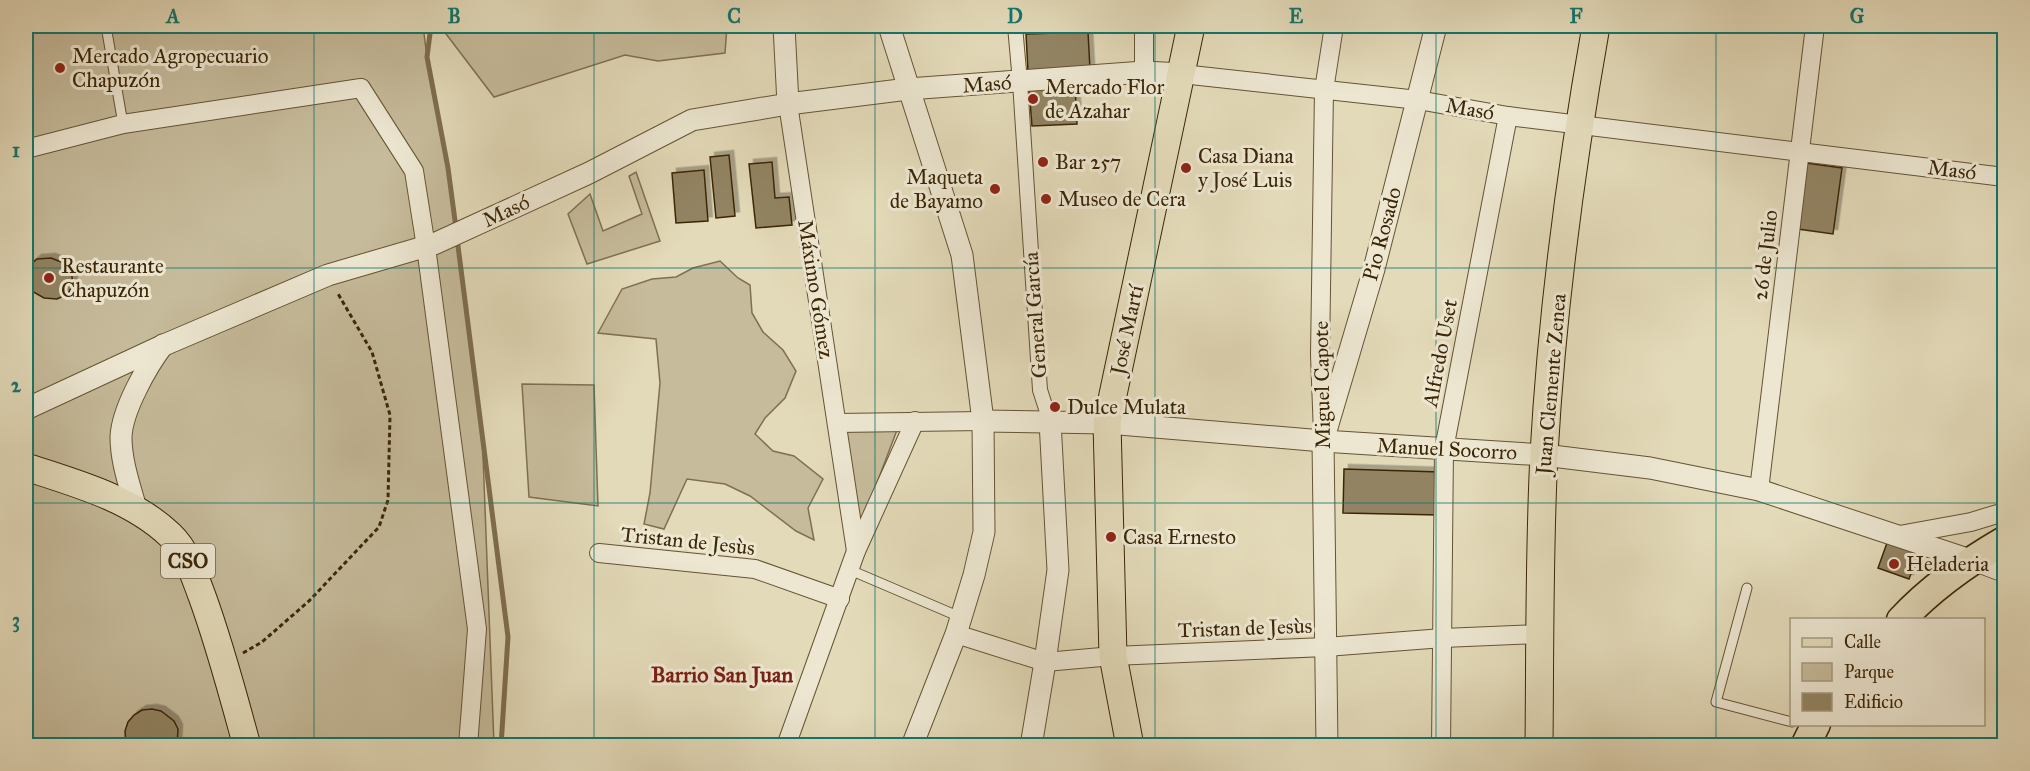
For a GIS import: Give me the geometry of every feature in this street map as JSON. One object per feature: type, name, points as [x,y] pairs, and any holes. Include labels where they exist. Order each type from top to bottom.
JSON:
[{"type":"highway","points":[[1903,618],[1946,577],[2004,541]]},
{"type":"main road","name":"José Martí","points":[[1130,746],[1113,656],[1107,423],[1191,26]]},
{"type":"main road","name":"Juan Clemente Zenea","points":[[1539,746],[1544,455],[1554,330],[1578,124],[1596,26]]},
{"type":"main road","name":"CSO","points":[[26,467],[68,480],[136,509],[171,536],[186,556],[214,628],[247,746]]},
{"type":"street","name":"Máximo Gómez","points":[[784,26],[788,104],[856,551]]},
{"type":"street","points":[[889,26],[962,255],[983,421],[984,532],[974,575],[958,626],[912,746]]},
{"type":"street","name":"General García","points":[[1015,26],[1040,390],[1050,421],[1058,570],[1031,746]]},
{"type":"street","points":[[1144,26],[1144,72]]},
{"type":"street","name":"Miguel Capote","points":[[1327,746],[1320,355],[1324,90],[1334,26]]},
{"type":"street","name":"Pio Rosado","points":[[1323,441],[1374,269],[1436,26]]},
{"type":"street","name":"26 de Julio","points":[[1759,490],[1815,26]]},
{"type":"street","name":"Masó","points":[[26,409],[164,345],[328,275],[430,245],[467,230],[590,173],[692,120],[788,104],[908,89],[1144,72],[1182,74],[1418,100],[1508,116],[2004,177]]},
{"type":"street","points":[[26,149],[123,124],[361,88],[414,171],[430,245],[477,629],[468,746]]},
{"type":"street","name":"Alfredo Uset","points":[[1441,746],[1444,449],[1508,116]]},
{"type":"street","points":[[136,509],[123,463],[121,435],[141,378],[164,345]]},
{"type":"street","name":"Máximo Gómez","points":[[786,746],[856,551],[915,421]]},
{"type":"street","points":[[837,423],[983,421]]},
{"type":"street","name":"Manuel Socorro","points":[[983,421],[1107,423],[1323,441],[1544,455],[1650,468],[1759,490],[1970,560]]},
{"type":"street","points":[[1894,536],[1971,522],[2004,512]]},
{"type":"street","name":"Tristan de Jesùs","points":[[599,553],[755,569],[840,599]]},
{"type":"street","points":[[1970,560],[2004,573]]},
{"type":"street","name":"Tristan de Jesùs","points":[[958,626],[1045,662],[1113,656],[1326,647],[1443,638],[1540,634]]},
{"type":"lane","points":[[106,26],[123,124]]},
{"type":"lane","name":"Tristan de Jesùs","points":[[850,570],[958,626]]},
{"type":"lane","points":[[1747,588],[1716,702],[1790,724]]},
{"type":"path","points":[[224,664],[262,642],[309,602],[380,527],[388,500],[390,416],[372,352],[328,275]]},
{"type":"green space","points":[[26,26],[423,26],[448,168],[482,429],[494,745],[26,745]]},
{"type":"green space","points":[[440,26],[727,26],[725,53],[658,61],[625,55],[494,97]]},
{"type":"green space","points":[[636,172],[660,241],[587,264],[568,214],[590,194],[603,231],[642,214],[629,176]]},
{"type":"green space","points":[[720,261],[738,278],[750,285],[752,313],[763,332],[783,350],[796,371],[785,398],[765,418],[755,434],[773,451],[794,456],[823,479],[808,508],[814,540],[796,531],[750,496],[725,484],[687,479],[664,529],[644,524],[650,493],[660,383],[656,339],[598,333],[622,289],[652,279],[676,277],[693,268]]},
{"type":"green space","points":[[522,384],[594,385],[598,506],[529,497]]},
{"type":"green space","points":[[845,428],[897,430],[861,525]]},
{"type":"building","points":[[1088,32],[1090,69],[1028,71],[1026,34]]},
{"type":"building","points":[[1075,85],[1077,124],[1032,126],[1029,88]]},
{"type":"building","points":[[729,155],[735,216],[716,218],[710,157]]},
{"type":"building","points":[[772,162],[775,198],[789,197],[792,225],[756,228],[749,164]]},
{"type":"building","points":[[1806,163],[1842,168],[1833,234],[1798,229]]},
{"type":"building","points":[[704,170],[708,221],[676,223],[672,173]]},
{"type":"building","name":"Restaurante Chapuzón","points":[[51,258],[64,263],[71,270],[73,284],[68,294],[57,299],[44,298],[32,291],[26,294],[26,272],[29,266],[37,259]]},
{"type":"building","points":[[1344,469],[1440,472],[1439,515],[1343,513]]},
{"type":"building","points":[[1887,543],[1919,553],[1909,579],[1878,568]]},
{"type":"building","points":[[142,710],[161,711],[174,721],[178,729],[177,746],[126,746],[125,731],[128,722]]},
{"type":"waterway","points":[[431,26],[427,57],[448,168],[456,228]]},
{"type":"waterway","points":[[457,238],[508,637],[501,746]]},
{"type":"place","name":"Mercado Agropecuario Chapuzón","points":[[60,68]]},
{"type":"place","name":"Mercado Flor de Azahar","points":[[1033,99]]},
{"type":"place","name":"Bar 257","points":[[1043,162]]},
{"type":"place","name":"Casa Diana y José Luis","points":[[1186,168]]},
{"type":"place","name":"Maqueta de Bayamo","points":[[995,189]]},
{"type":"place","name":"Museo de Cera","points":[[1046,199]]},
{"type":"place","name":"Restaurante Chapuzón","points":[[49,278]]},
{"type":"place","name":"Dulce Mulata","points":[[1055,407]]},
{"type":"place","name":"Casa Ernesto","points":[[1111,537]]},
{"type":"place","name":"Heladeria","points":[[1894,564]]},
{"type":"district","name":"Barrio San Juan","points":[[722,674]]}]
